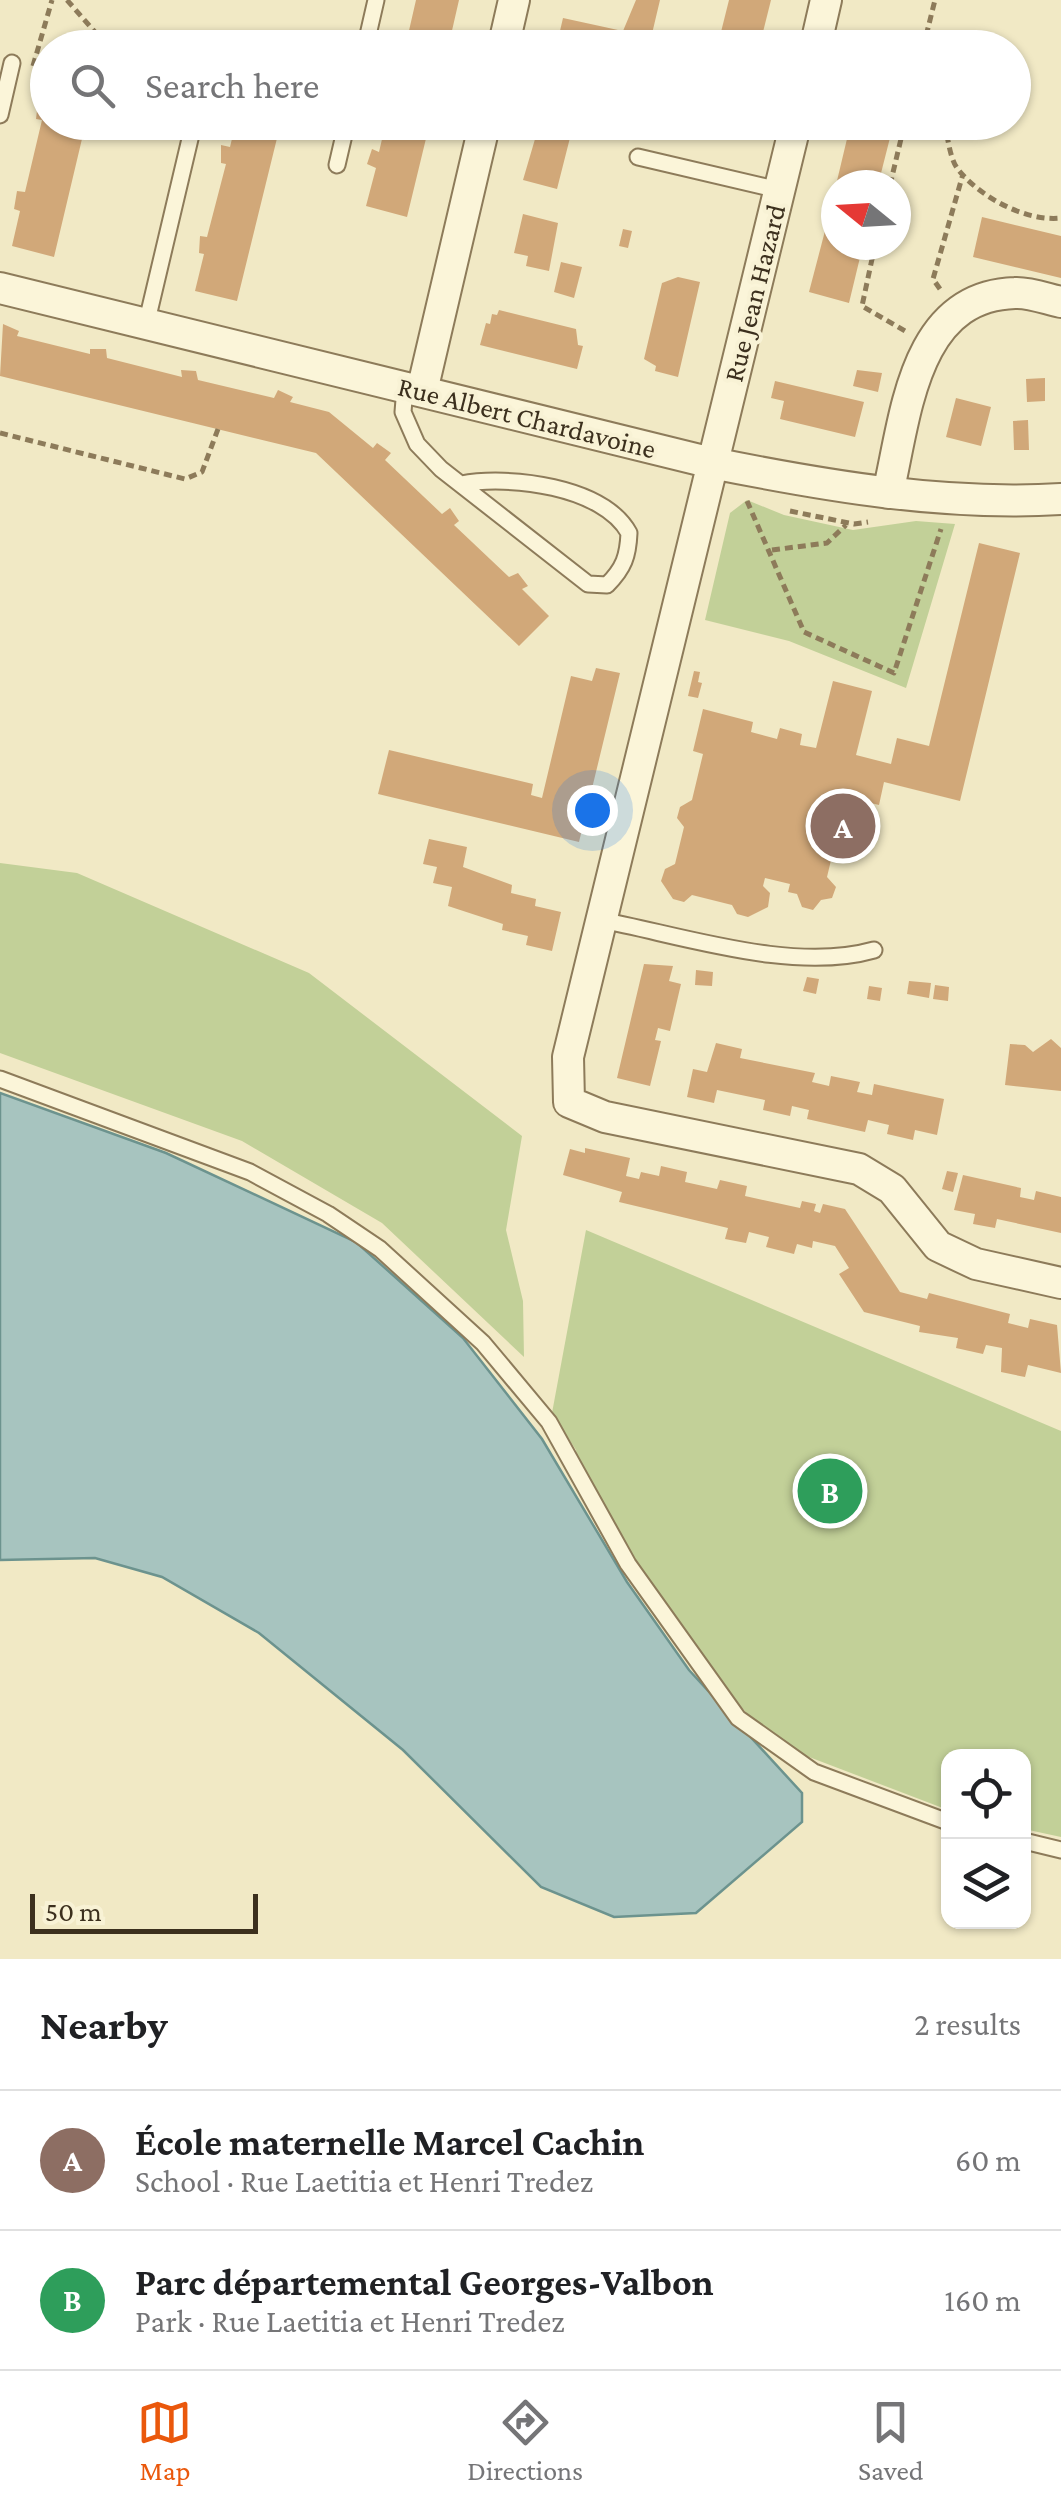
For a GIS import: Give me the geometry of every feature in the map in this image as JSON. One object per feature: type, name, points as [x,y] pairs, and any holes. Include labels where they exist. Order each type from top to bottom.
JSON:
[{"type":"street","points":[[507,30],[514,0]]},
{"type":"street","points":[[818,30],[826,0]]},
{"type":"street","points":[[413,389],[480,140]]},
{"type":"street","name":"Rue Jean Hazard","points":[[792,140],[568,1057],[569,1102],[605,1117],[859,1169],[892,1189],[938,1246],[976,1264],[1061,1284]]},
{"type":"street","name":"Rue Albert Chardavoine","points":[[0,288],[712,463],[888,493],[1012,502],[1061,499]]},
{"type":"street","points":[[888,493],[912,386],[928,345],[956,312],[974,300],[1017,292],[1061,302]]},
{"type":"lane","points":[[369,30],[376,0]]},
{"type":"lane","points":[[0,114],[12,63]]},
{"type":"lane","points":[[146,325],[190,140]]},
{"type":"lane","points":[[336,165],[342,140]]},
{"type":"lane","points":[[638,157],[780,190]]},
{"type":"lane","points":[[413,389],[408,428],[417,444],[461,484],[588,584],[607,585],[621,572],[628,555],[629,533],[601,502],[498,478],[461,484]]},
{"type":"lane","points":[[601,920],[794,957],[830,958],[874,950]]},
{"type":"lane","points":[[0,1078],[250,1172],[328,1214],[380,1249],[482,1343],[549,1422],[628,1564],[738,1718],[814,1772],[941,1819]]},
{"type":"lane","points":[[1031,1843],[1061,1850]]},
{"type":"path","points":[[45,30],[52,0]]},
{"type":"path","points":[[67,0],[93,30]]},
{"type":"path","points":[[928,30],[935,0]]},
{"type":"path","points":[[12,63],[30,66]]},
{"type":"path","points":[[894,170],[901,140]]},
{"type":"path","points":[[948,140],[954,165],[1012,208],[1038,219],[1061,218]]},
{"type":"path","points":[[956,312],[933,279],[963,174]]},
{"type":"path","points":[[1032,228],[1038,219]]},
{"type":"path","points":[[872,260],[862,306],[928,345]]},
{"type":"path","points":[[0,434],[184,480],[202,472],[218,429]]},
{"type":"path","points":[[745,493],[804,632],[894,673],[940,541],[939,497]]},
{"type":"path","points":[[772,550],[827,543],[848,523]]},
{"type":"green space","points":[[747,500],[784,515],[853,530],[916,521],[955,524],[906,688],[789,641],[705,620],[730,513]]},
{"type":"green space","points":[[0,863],[77,873],[309,973],[522,1136],[506,1230],[523,1301],[524,1357],[382,1223],[242,1141],[0,1053]]},
{"type":"green space","points":[[586,1230],[1061,1431],[1061,1837],[1031,1831],[1031,1749],[941,1749],[941,1807],[775,1744],[693,1654],[578,1473],[576,1450],[552,1413]]},
{"type":"water","points":[[0,1093],[166,1153],[356,1242],[463,1338],[542,1439],[627,1582],[689,1670],[802,1793],[802,1822],[696,1913],[614,1917],[541,1887],[403,1750],[259,1633],[162,1577],[95,1558],[0,1560]]},
{"type":"building","points":[[416,0],[459,0],[452,30],[409,30]]},
{"type":"building","points":[[636,0],[660,0],[653,30],[623,30]]},
{"type":"building","points":[[729,0],[771,0],[764,30],[722,30]]},
{"type":"building","points":[[563,18],[618,30],[560,30]]},
{"type":"building","points":[[37,140],[82,140],[54,257],[12,246],[20,211],[14,209],[17,191],[25,192]]},
{"type":"building","points":[[232,140],[277,140],[237,301],[195,291],[204,254],[199,253],[200,236],[207,237],[226,164],[221,163],[221,145],[230,147]]},
{"type":"building","points":[[382,140],[426,140],[407,217],[366,206],[376,168],[367,164],[372,149],[379,152]]},
{"type":"building","points":[[535,140],[569,140],[557,189],[523,180]]},
{"type":"building","points":[[847,140],[889,140],[882,170],[840,170]]},
{"type":"building","points":[[523,214],[558,223],[549,271],[526,266],[528,256],[514,253]]},
{"type":"building","points":[[982,217],[1061,236],[1061,278],[973,257]]},
{"type":"building","points":[[623,229],[632,231],[628,248],[619,246]]},
{"type":"building","points":[[821,246],[821,260],[859,260],[849,303],[809,292]]},
{"type":"building","points":[[561,262],[582,267],[574,298],[554,292]]},
{"type":"building","points":[[678,277],[700,282],[678,377],[655,371],[656,366],[644,359],[662,283]]},
{"type":"building","points":[[499,310],[576,329],[578,345],[583,346],[577,369],[480,345],[486,323],[490,324],[492,314],[497,315]]},
{"type":"building","points":[[3,324],[19,331],[17,336],[90,354],[90,349],[106,349],[107,358],[182,377],[181,370],[196,371],[198,380],[274,398],[278,390],[293,397],[290,402],[329,412],[373,448],[377,443],[391,453],[385,460],[442,514],[450,508],[459,521],[454,525],[509,577],[518,573],[528,586],[522,589],[549,616],[519,646],[316,453],[0,376]]},
{"type":"building","points":[[857,370],[882,373],[878,392],[853,386]]},
{"type":"building","points":[[1045,378],[1045,401],[1027,402],[1026,379]]},
{"type":"building","points":[[775,381],[864,402],[855,437],[780,419],[784,401],[771,398]]},
{"type":"building","points":[[956,398],[991,407],[981,446],[946,437]]},
{"type":"building","points":[[1028,420],[1029,450],[1014,450],[1013,421]]},
{"type":"building","points":[[979,543],[1020,553],[960,801],[884,782],[879,805],[846,797],[827,877],[836,887],[832,898],[821,900],[813,910],[802,907],[797,894],[788,892],[790,884],[765,878],[763,886],[770,893],[768,907],[748,917],[737,914],[732,905],[692,895],[684,902],[673,899],[661,881],[665,869],[675,864],[684,827],[677,818],[680,807],[692,800],[703,754],[693,751],[703,709],[753,722],[751,732],[777,739],[780,728],[802,734],[800,745],[816,748],[833,681],[872,691],[856,755],[891,764],[897,738],[929,746]]},
{"type":"building","points":[[596,668],[620,673],[579,842],[378,794],[389,750],[533,784],[531,795],[542,798],[571,676],[592,681]]},
{"type":"building","points":[[694,671],[700,672],[698,682],[702,683],[698,698],[688,696]]},
{"type":"building","points":[[429,839],[467,847],[463,867],[512,885],[511,893],[536,899],[535,906],[561,912],[552,951],[526,945],[528,936],[502,930],[503,924],[448,906],[452,887],[433,883],[437,867],[423,864]]},
{"type":"building","points":[[644,964],[673,966],[669,981],[681,984],[670,1031],[658,1028],[655,1040],[661,1041],[650,1086],[617,1078]]},
{"type":"building","points":[[696,970],[713,972],[712,986],[695,985]]},
{"type":"building","points":[[807,977],[819,979],[816,994],[803,991]]},
{"type":"building","points":[[909,981],[931,983],[929,998],[907,994]]},
{"type":"building","points":[[935,985],[949,987],[948,1001],[933,999]]},
{"type":"building","points":[[869,986],[882,988],[880,1001],[867,999]]},
{"type":"building","points":[[1051,1039],[1061,1048],[1061,1091],[1005,1085],[1010,1044],[1025,1045],[1033,1052]]},
{"type":"building","points":[[716,1043],[742,1049],[740,1058],[815,1073],[812,1082],[829,1086],[831,1076],[860,1082],[857,1092],[872,1095],[874,1084],[944,1099],[937,1135],[915,1130],[913,1140],[887,1134],[889,1125],[868,1120],[865,1132],[807,1119],[809,1110],[792,1106],[790,1116],[763,1110],[765,1100],[717,1090],[714,1103],[687,1097],[693,1069],[707,1072]]},
{"type":"building","points":[[585,1148],[630,1158],[626,1176],[639,1179],[641,1172],[659,1176],[661,1166],[687,1172],[685,1182],[717,1189],[720,1180],[747,1186],[745,1196],[800,1208],[802,1201],[816,1204],[814,1211],[820,1213],[823,1204],[845,1209],[900,1292],[927,1299],[929,1293],[1010,1314],[1008,1323],[1028,1328],[1030,1319],[1057,1325],[1061,1373],[1028,1365],[1025,1377],[1001,1372],[1002,1348],[986,1345],[983,1354],[956,1348],[958,1338],[919,1332],[920,1326],[864,1312],[839,1274],[849,1268],[835,1246],[813,1241],[812,1248],[797,1244],[794,1254],[766,1247],[769,1237],[749,1232],[746,1243],[725,1239],[728,1228],[619,1202],[622,1192],[563,1175],[570,1149],[585,1153]]},
{"type":"building","points":[[947,1171],[958,1173],[953,1192],[942,1189]]},
{"type":"building","points":[[963,1175],[1021,1188],[1020,1197],[1034,1200],[1036,1191],[1061,1197],[1061,1233],[997,1219],[995,1228],[973,1224],[975,1214],[954,1210]]},
{"type":"place","name":"École maternelle Marcel Cachin","points":[[843,826]]},
{"type":"place","name":"Parc départemental Georges-Valbon","points":[[830,1491]]}]
